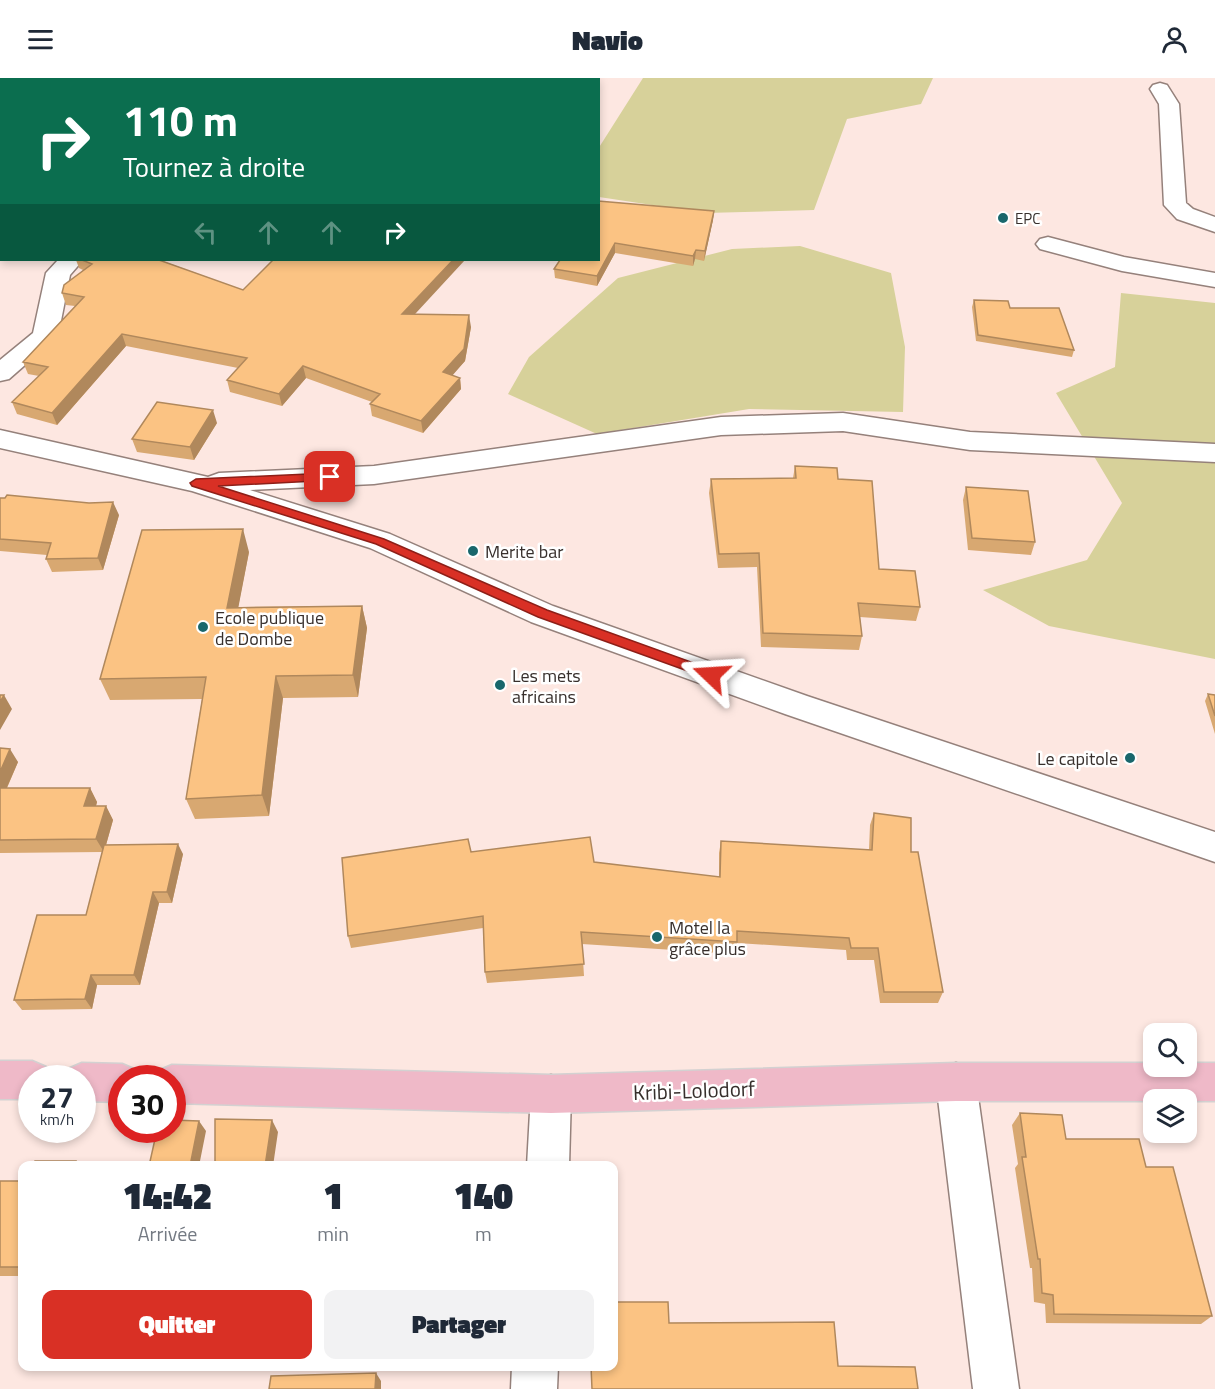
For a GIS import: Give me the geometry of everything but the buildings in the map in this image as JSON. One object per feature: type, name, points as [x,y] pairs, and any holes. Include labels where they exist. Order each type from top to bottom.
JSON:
[{"type":"main road","points":[[0,1080],[18,1080]]},
{"type":"main road","name":"Kribi-Lolodorf","points":[[186,1084],[551,1094],[956,1082],[1215,1082]]},
{"type":"street","points":[[1160,89],[1169,104],[1175,205],[1185,214],[1215,225]]},
{"type":"street","points":[[1048,244],[1122,264],[1215,280]]},
{"type":"street","points":[[0,373],[45,336],[58,273],[70,261]]},
{"type":"street","points":[[196,483],[374,475],[721,426],[832,422],[970,441],[1215,453]]},
{"type":"street","points":[[0,439],[196,483],[380,542],[542,614],[785,702],[1215,847]]},
{"type":"street","points":[[956,1082],[996,1389]]},
{"type":"street","points":[[548,1161],[551,1094]]},
{"type":"street","points":[[534,1389],[536,1371]]},
{"type":"shaded area","points":[[643,78],[933,78],[921,104],[847,119],[814,210],[705,213],[600,197],[600,146]]},
{"type":"shaded area","points":[[800,246],[891,273],[905,347],[903,412],[749,409],[597,434],[508,394],[529,357],[618,278],[732,249]]},
{"type":"shaded area","points":[[1121,293],[1215,303],[1215,659],[1049,626],[983,590],[1087,560],[1122,503],[1056,393],[1115,367]]},
{"type":"place","name":"EPC","points":[[1003,218]]},
{"type":"place","name":"Merite bar","points":[[473,551]]},
{"type":"place","name":"Ecole publique de Dombe","points":[[203,627]]},
{"type":"place","name":"Les mets africains","points":[[500,685]]},
{"type":"place","name":"Le capitole","points":[[1130,758]]},
{"type":"place","name":"Motel la grâce plus","points":[[657,937]]},
{"type":"route","points":[[330,477],[196,483],[380,542],[542,614],[711,675]]}]
